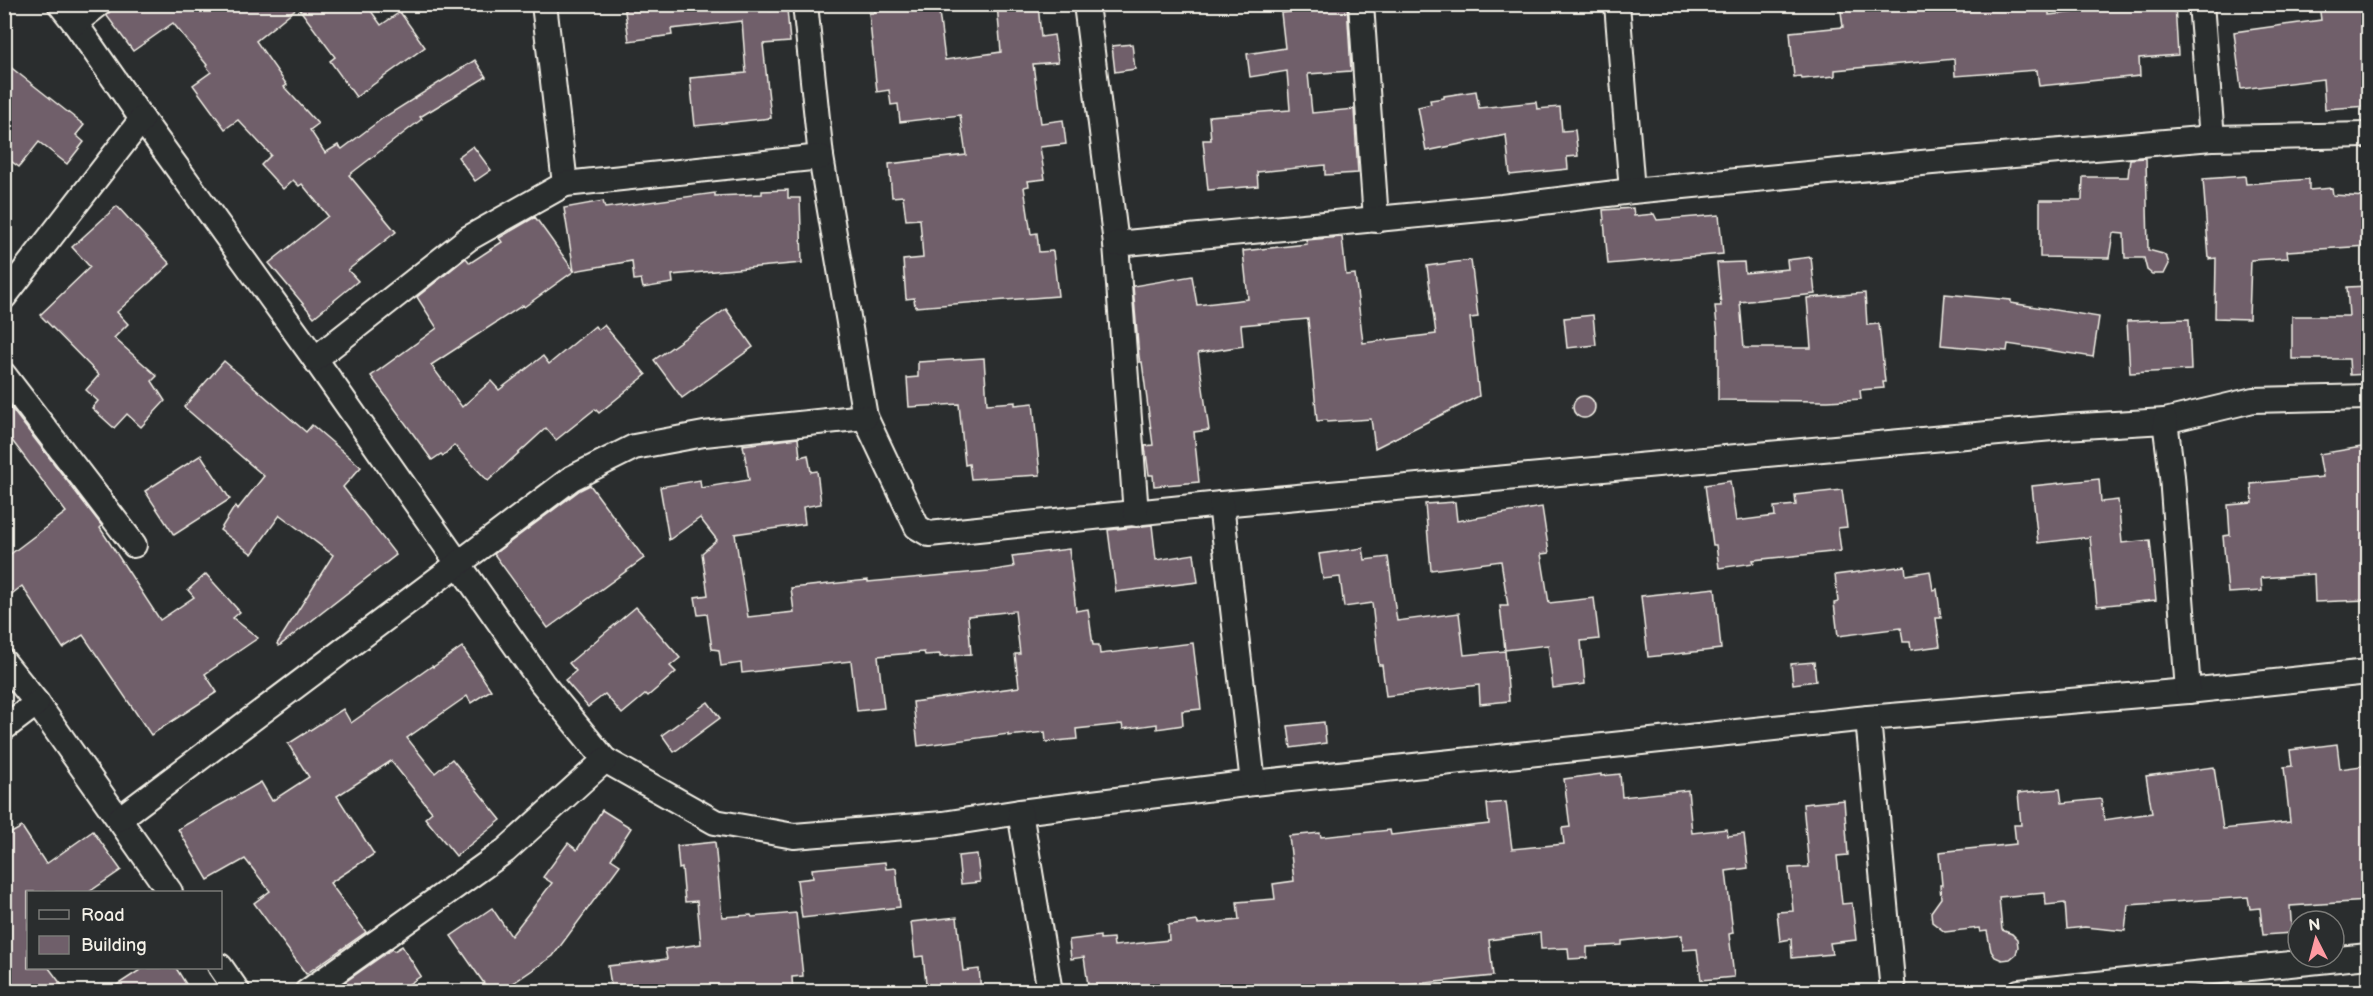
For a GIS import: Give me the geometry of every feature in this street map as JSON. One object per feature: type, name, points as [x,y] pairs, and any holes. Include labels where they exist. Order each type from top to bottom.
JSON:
[{"type":"street","points":[[60,4],[315,358],[542,683],[605,760],[715,822],[794,836],[944,824],[1020,812],[1253,783],[1868,718],[2188,691],[2368,672]]},
{"type":"street","points":[[75,23],[99,4]]},
{"type":"street","points":[[544,4],[565,184]]},
{"type":"street","points":[[805,4],[821,157],[864,417],[917,527],[929,534],[1221,504],[2064,427],[2165,421],[2253,400],[2368,397]]},
{"type":"street","points":[[1086,4],[1116,244],[1136,514]]},
{"type":"street","points":[[1361,4],[1376,220]]},
{"type":"street","points":[[1617,4],[1632,191]]},
{"type":"street","points":[[2200,4],[2212,138]]},
{"type":"street","points":[[4,297],[142,119]]},
{"type":"street","points":[[1116,244],[1376,220],[1632,191],[1932,162],[2212,138],[2368,135]]},
{"type":"street","points":[[315,358],[469,238],[565,184],[821,157]]},
{"type":"street","points":[[4,375],[134,545]]},
{"type":"street","points":[[119,819],[572,478],[634,447],[704,434],[864,417]]},
{"type":"street","points":[[2165,421],[2172,476],[2188,691]]},
{"type":"street","points":[[1221,504],[1253,783]]},
{"type":"street","points":[[4,662],[37,703],[169,891]]},
{"type":"street","points":[[4,728],[37,703]]},
{"type":"street","points":[[1868,718],[1893,992]]},
{"type":"street","points":[[307,992],[505,850],[605,760]]},
{"type":"street","points":[[1020,812],[1050,992]]},
{"type":"street","points":[[2019,992],[2368,956]]},
{"type":"street","points":[[222,969],[238,992]]},
{"type":"building","points":[[113,4],[366,4],[381,25],[400,12],[425,47],[356,97],[330,61],[335,57],[298,7],[256,41],[287,85],[284,87],[318,124],[310,130],[325,153],[338,145],[342,149],[383,118],[475,60],[486,77],[420,117],[422,119],[349,175],[396,232],[348,270],[358,281],[314,317],[269,263],[328,216],[302,184],[299,186],[293,180],[283,189],[261,165],[271,155],[238,120],[225,129],[193,85],[211,72],[173,23],[133,51],[107,16]]},
{"type":"building","points":[[624,4],[770,4],[770,11],[787,9],[790,42],[763,44],[771,118],[695,126],[690,78],[746,73],[742,21],[671,29],[672,35],[629,41]]},
{"type":"building","points":[[874,4],[938,4],[945,60],[1001,52],[997,4],[1038,4],[1041,37],[1054,35],[1058,62],[1033,64],[1041,123],[1063,120],[1066,144],[1040,147],[1045,179],[1028,181],[1029,186],[1024,187],[1031,234],[1037,233],[1039,252],[1053,251],[1058,296],[915,307],[914,298],[906,299],[903,260],[923,258],[920,219],[906,220],[903,196],[892,197],[889,164],[966,155],[960,115],[900,122],[898,104],[891,105],[889,90],[877,92],[869,13],[875,13]]},
{"type":"building","points":[[1330,4],[1347,4],[1351,71],[1308,74],[1312,113],[1354,109],[1358,173],[1325,175],[1325,165],[1257,172],[1258,186],[1208,190],[1203,140],[1211,140],[1209,116],[1290,110],[1287,71],[1250,77],[1247,54],[1285,48],[1281,13],[1330,8]]},
{"type":"building","points":[[1840,4],[2049,4],[2049,15],[2117,8],[2117,6],[2175,4],[2178,55],[2139,58],[2140,76],[2039,86],[2037,70],[1955,76],[1954,59],[1835,70],[1835,76],[1802,79],[1801,76],[1794,77],[1790,32],[1843,27]]},
{"type":"building","points":[[2319,4],[2368,4],[2368,106],[2325,109],[2323,79],[2241,89],[2234,32],[2321,20]]},
{"type":"building","points":[[1132,44],[1135,69],[1115,72],[1112,46]]},
{"type":"building","points":[[4,62],[84,125],[76,135],[84,142],[67,164],[39,142],[19,167],[4,156]]},
{"type":"building","points":[[1476,91],[1479,108],[1536,102],[1537,109],[1560,107],[1562,131],[1575,130],[1578,156],[1567,157],[1568,169],[1510,175],[1506,135],[1426,151],[1418,107],[1431,104],[1430,100],[1444,98],[1444,96]]},
{"type":"building","points":[[473,146],[491,170],[475,181],[458,157]]},
{"type":"building","points":[[2146,158],[2148,250],[2163,254],[2167,258],[2169,264],[2164,274],[2152,274],[2147,270],[2144,258],[2125,258],[2124,234],[2113,233],[2109,258],[2040,257],[2040,200],[2082,200],[2083,177],[2128,177],[2130,159]]},
{"type":"building","points":[[2245,176],[2246,184],[2309,179],[2309,190],[2332,188],[2333,195],[2368,197],[2368,246],[2287,251],[2288,258],[2251,260],[2249,319],[2215,318],[2216,258],[2209,259],[2203,179]]},
{"type":"building","points":[[788,190],[788,198],[800,198],[802,263],[672,275],[673,283],[643,288],[641,279],[634,280],[632,261],[574,271],[564,208],[603,201],[605,208],[715,193],[715,196],[762,194],[762,191]]},
{"type":"building","points":[[117,206],[170,264],[117,312],[128,324],[114,338],[157,376],[152,381],[165,401],[141,427],[127,414],[114,428],[92,408],[98,401],[86,390],[99,375],[40,315],[90,267],[72,247]]},
{"type":"building","points":[[1633,208],[1634,216],[1654,214],[1657,220],[1719,215],[1723,254],[1608,264],[1603,210]]},
{"type":"building","points":[[535,217],[574,271],[524,307],[523,305],[431,365],[462,407],[491,381],[499,390],[543,356],[549,364],[595,326],[598,330],[604,325],[646,375],[599,413],[595,409],[556,440],[546,428],[488,481],[454,445],[443,456],[441,454],[432,460],[371,376],[437,328],[417,297],[466,258],[470,263],[502,242],[499,238]]},
{"type":"building","points":[[1342,237],[1346,275],[1355,274],[1363,343],[1436,334],[1427,266],[1471,260],[1478,317],[1470,318],[1479,396],[1375,448],[1371,419],[1317,421],[1308,319],[1241,325],[1243,346],[1198,353],[1209,430],[1194,432],[1199,482],[1154,486],[1153,475],[1149,475],[1145,446],[1153,445],[1142,362],[1139,357],[1133,286],[1192,276],[1197,305],[1248,299],[1243,251],[1307,244],[1306,240]]},
{"type":"building","points":[[1811,257],[1815,294],[1740,302],[1744,348],[1811,348],[1807,298],[1865,293],[1867,325],[1879,324],[1884,388],[1860,390],[1861,399],[1718,400],[1718,336],[1715,306],[1721,306],[1717,263],[1744,262],[1745,273],[1788,269],[1787,260]]},
{"type":"building","points":[[2368,286],[2368,374],[2350,375],[2349,359],[2292,359],[2292,316],[2349,316],[2347,287]]},
{"type":"building","points":[[1945,294],[2011,300],[2011,303],[2099,317],[2093,357],[2008,344],[2007,351],[1941,345]]},
{"type":"building","points":[[726,309],[753,347],[682,398],[654,360]]},
{"type":"building","points":[[1593,315],[1596,345],[1567,348],[1564,318]]},
{"type":"building","points":[[2189,319],[2191,370],[2130,373],[2127,321]]},
{"type":"building","points":[[984,358],[987,404],[1033,403],[1040,475],[971,479],[969,464],[965,465],[959,404],[909,407],[907,378],[918,377],[918,362]]},
{"type":"building","points":[[224,361],[306,432],[312,425],[361,467],[343,487],[396,555],[279,646],[277,644],[333,555],[280,515],[252,554],[220,530],[235,506],[237,510],[264,476],[184,407]]},
{"type":"building","points":[[1580,396],[1588,396],[1595,403],[1595,411],[1588,418],[1580,418],[1573,411],[1573,403]]},
{"type":"building","points":[[4,399],[102,526],[100,528],[160,620],[194,597],[188,590],[206,574],[240,612],[233,618],[258,638],[205,674],[217,692],[151,735],[83,635],[63,648],[22,586],[4,600],[4,559],[66,512],[4,430]]},
{"type":"building","points":[[798,438],[800,457],[808,455],[811,472],[817,471],[821,504],[803,507],[805,524],[735,534],[748,617],[794,612],[791,588],[989,571],[1014,567],[1012,556],[1069,549],[1076,611],[1088,609],[1093,645],[1099,645],[1100,654],[1193,643],[1201,709],[1182,711],[1183,725],[1157,729],[1157,724],[1123,729],[1122,724],[1076,729],[1077,739],[1046,742],[1045,732],[1008,736],[1008,734],[918,746],[913,702],[1019,687],[1015,654],[1020,654],[1015,611],[968,616],[971,654],[940,657],[940,654],[925,655],[924,652],[878,656],[884,708],[857,711],[851,661],[742,673],[741,663],[721,666],[719,650],[712,649],[707,614],[698,615],[695,597],[708,595],[702,553],[717,540],[700,518],[669,540],[660,487],[700,480],[701,488],[749,480],[743,445]]},
{"type":"building","points":[[2368,446],[2368,600],[2315,602],[2314,574],[2261,578],[2262,591],[2228,593],[2223,536],[2230,535],[2228,505],[2253,503],[2251,484],[2323,477],[2319,454]]},
{"type":"building","points":[[201,455],[230,499],[174,535],[145,491]]},
{"type":"building","points":[[2099,479],[2101,502],[2118,500],[2122,543],[2150,540],[2156,600],[2097,606],[2090,537],[2038,543],[2032,486]]},
{"type":"building","points":[[1730,481],[1736,521],[1775,516],[1774,507],[1796,505],[1795,495],[1842,490],[1847,527],[1838,528],[1841,551],[1753,560],[1754,563],[1719,568],[1716,545],[1713,545],[1705,485]]},
{"type":"building","points":[[590,485],[644,558],[548,628],[494,554]]},
{"type":"building","points":[[1455,502],[1457,521],[1542,507],[1549,553],[1541,554],[1549,603],[1594,598],[1599,639],[1581,641],[1585,684],[1553,688],[1548,645],[1505,650],[1500,606],[1508,606],[1501,561],[1431,570],[1425,504]]},
{"type":"building","points":[[1152,525],[1156,560],[1194,554],[1198,582],[1116,592],[1108,530]]},
{"type":"building","points":[[1363,548],[1365,560],[1388,557],[1397,621],[1459,613],[1464,655],[1505,651],[1509,701],[1480,704],[1479,685],[1386,696],[1382,665],[1379,665],[1372,603],[1344,607],[1340,577],[1323,579],[1319,554]]},
{"type":"building","points":[[1905,566],[1906,575],[1930,571],[1933,590],[1937,589],[1941,618],[1936,618],[1940,646],[1911,650],[1910,642],[1903,642],[1901,628],[1838,636],[1834,603],[1838,602],[1835,575]]},
{"type":"building","points":[[1715,588],[1721,649],[1648,657],[1641,596]]},
{"type":"building","points":[[636,607],[680,658],[670,666],[676,672],[622,714],[605,694],[588,707],[565,680],[576,671],[569,663]]},
{"type":"building","points":[[462,647],[491,690],[471,703],[467,696],[407,738],[435,773],[452,759],[501,820],[456,856],[425,818],[432,812],[391,761],[337,796],[374,854],[330,883],[366,932],[306,974],[254,903],[270,891],[245,859],[208,880],[178,829],[261,782],[272,801],[309,777],[288,744],[343,709],[351,723]]},
{"type":"building","points":[[1814,662],[1816,681],[1793,684],[1791,664]]},
{"type":"building","points":[[708,702],[720,718],[674,752],[662,735]]},
{"type":"building","points":[[1324,722],[1326,743],[1291,748],[1288,726]]},
{"type":"building","points":[[2337,744],[2340,769],[2368,765],[2368,901],[2290,906],[2290,909],[2286,909],[2286,933],[2263,935],[2260,908],[2250,909],[2248,897],[2128,905],[2125,931],[2085,927],[2067,929],[2065,903],[2046,905],[2045,893],[1999,897],[2002,930],[2017,939],[2018,947],[2016,954],[2010,959],[2002,960],[1995,957],[1991,951],[1987,931],[1980,932],[1979,928],[1945,932],[1932,922],[1931,912],[1941,898],[1939,852],[2016,844],[2014,825],[2021,825],[2018,793],[2060,789],[2062,803],[2101,799],[2104,820],[2152,813],[2146,776],[2214,767],[2223,829],[2290,822],[2284,767],[2292,766],[2290,750]]},
{"type":"building","points":[[1601,774],[1601,776],[1620,774],[1622,797],[1688,790],[1692,833],[1727,829],[1728,836],[1744,834],[1748,868],[1726,871],[1733,933],[1729,934],[1734,977],[1701,980],[1697,949],[1683,950],[1682,935],[1622,941],[1622,945],[1587,947],[1587,958],[1569,959],[1568,948],[1541,949],[1540,933],[1489,940],[1493,976],[1369,989],[1369,992],[1339,992],[1338,989],[1314,992],[1089,992],[1084,957],[1071,959],[1069,940],[1100,936],[1100,939],[1113,938],[1114,946],[1169,940],[1168,925],[1197,921],[1198,924],[1239,920],[1237,902],[1275,899],[1273,884],[1294,881],[1289,836],[1320,833],[1321,837],[1390,830],[1391,835],[1489,824],[1487,804],[1506,802],[1512,849],[1564,844],[1562,828],[1570,827],[1564,779]]},
{"type":"building","points":[[1844,800],[1848,855],[1837,856],[1842,904],[1852,903],[1856,940],[1830,943],[1832,954],[1792,958],[1791,939],[1780,941],[1777,912],[1793,911],[1789,868],[1809,867],[1803,804]]},
{"type":"building","points":[[602,810],[631,828],[611,859],[620,865],[553,956],[500,992],[490,992],[451,936],[492,908],[511,936],[552,883],[543,877],[568,843],[577,850]]},
{"type":"building","points":[[22,827],[46,864],[93,831],[121,870],[90,891],[27,891],[27,969],[50,969],[67,992],[16,992],[4,977],[4,837]]},
{"type":"building","points":[[715,842],[722,917],[796,913],[803,976],[792,977],[793,992],[612,992],[608,966],[667,959],[665,949],[701,944],[697,901],[685,902],[682,868],[679,869],[677,846]]},
{"type":"building","points":[[977,854],[980,882],[961,884],[958,856]]},
{"type":"building","points":[[885,862],[886,869],[896,868],[900,907],[802,918],[797,880],[813,878],[812,869]]},
{"type":"building","points":[[957,917],[963,971],[979,969],[981,992],[927,992],[923,956],[915,957],[911,922]]},
{"type":"building","points":[[402,946],[421,976],[409,984],[414,992],[341,992],[338,987],[392,949],[394,951]]},
{"type":"building","points":[[141,969],[177,969],[191,992],[106,992]]}]
